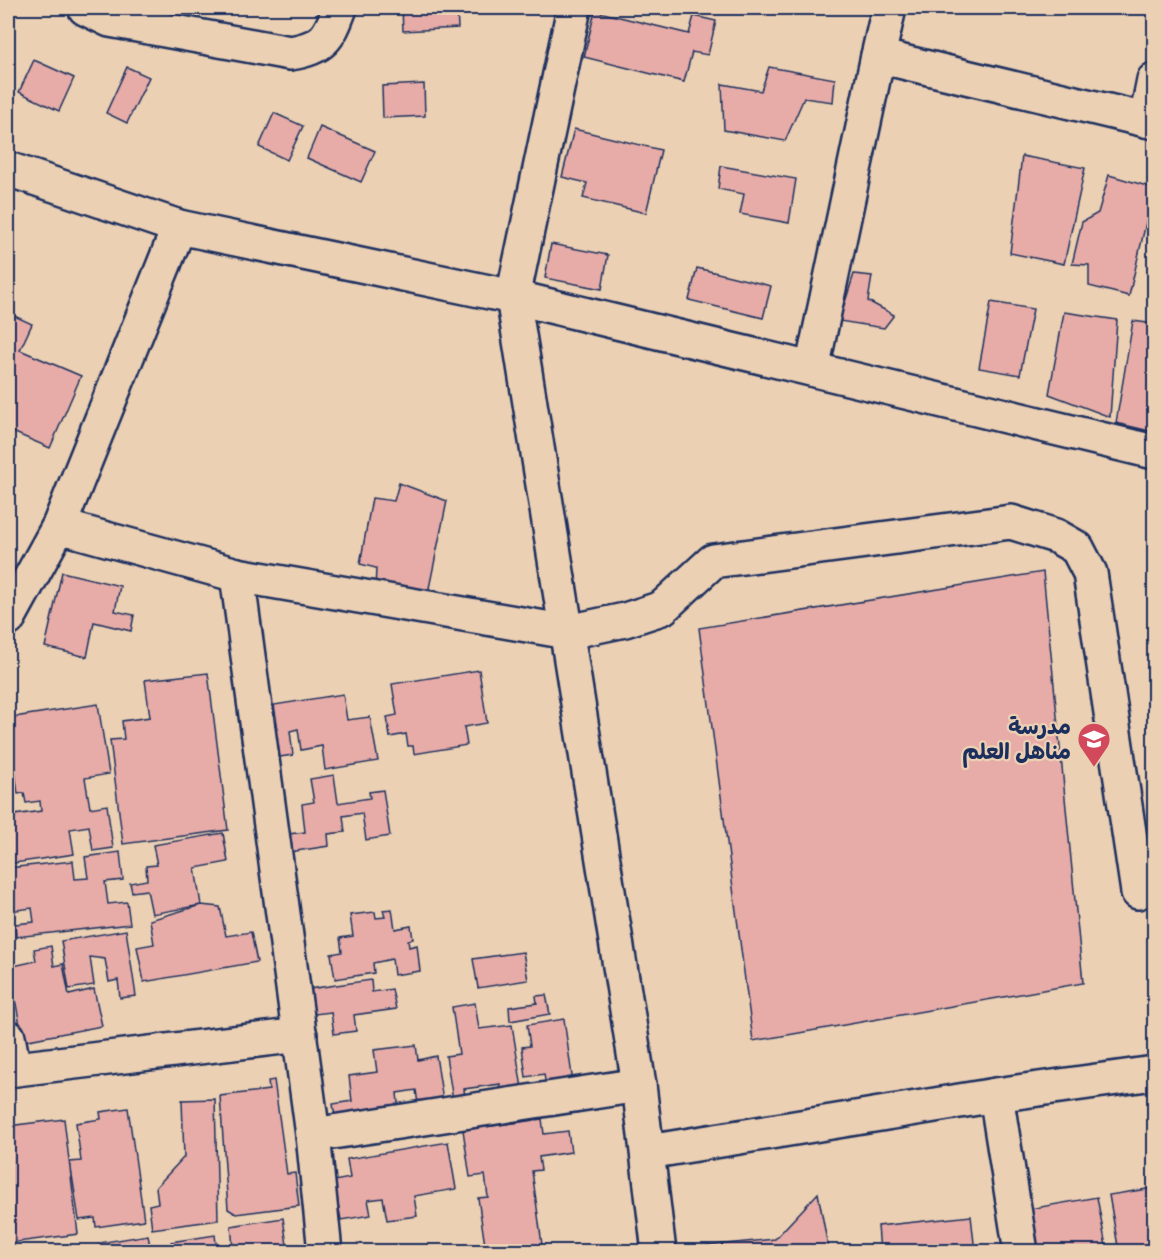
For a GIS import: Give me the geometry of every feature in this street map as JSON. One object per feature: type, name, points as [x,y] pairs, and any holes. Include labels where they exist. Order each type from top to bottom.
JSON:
[{"type":"street","points":[[85,8],[110,20],[290,53],[311,50],[330,35],[340,8]]},
{"type":"street","points":[[574,8],[513,297],[639,1085],[659,1251]]},
{"type":"street","points":[[812,369],[889,8]]},
{"type":"street","points":[[878,56],[1150,121],[1155,80]]},
{"type":"street","points":[[8,169],[179,226],[513,297],[1155,452]]},
{"type":"street","points":[[8,619],[59,526],[179,226]]},
{"type":"street","points":[[59,526],[237,575],[568,632],[625,620],[662,608],[713,561],[1011,522],[1056,536],[1077,548],[1090,573],[1138,892]]},
{"type":"street","points":[[237,575],[300,1035],[325,1251]]},
{"type":"street","points":[[8,1037],[11,1069],[300,1035]]},
{"type":"street","points":[[648,1152],[996,1095],[1155,1073]]},
{"type":"street","points":[[313,1135],[639,1085]]},
{"type":"street","points":[[996,1095],[1021,1251]]},
{"type":"building","points":[[402,8],[457,8],[458,28],[403,31]]},
{"type":"building","points":[[595,11],[689,34],[694,16],[716,21],[708,55],[692,52],[684,82],[584,57]]},
{"type":"building","points":[[34,60],[74,78],[59,111],[19,92]]},
{"type":"building","points":[[127,67],[149,77],[127,123],[106,113]]},
{"type":"building","points":[[769,67],[835,79],[833,102],[804,98],[785,141],[724,130],[722,84],[761,91]]},
{"type":"building","points":[[424,84],[425,116],[383,118],[382,86]]},
{"type":"building","points":[[274,113],[303,126],[287,160],[259,147]]},
{"type":"building","points":[[320,127],[375,151],[361,182],[307,158]]},
{"type":"building","points":[[574,129],[661,150],[646,213],[583,198],[587,183],[562,177]]},
{"type":"building","points":[[1022,156],[1085,168],[1064,264],[1010,253]]},
{"type":"building","points":[[721,166],[796,179],[789,223],[740,214],[744,194],[718,189]]},
{"type":"building","points":[[1109,175],[1154,188],[1129,296],[1089,286],[1089,265],[1072,264],[1082,222],[1098,213]]},
{"type":"building","points":[[551,244],[608,255],[602,289],[545,278]]},
{"type":"building","points":[[697,268],[771,286],[763,318],[689,300]]},
{"type":"building","points":[[854,274],[872,276],[868,301],[894,315],[884,328],[839,321]]},
{"type":"building","points":[[991,302],[1033,309],[1020,375],[979,368]]},
{"type":"building","points":[[1064,312],[1117,320],[1110,417],[1049,394]]},
{"type":"building","points":[[8,313],[32,324],[20,350],[81,376],[50,448],[8,430]]},
{"type":"building","points":[[1133,321],[1154,324],[1154,432],[1116,423]]},
{"type":"building","points":[[399,483],[447,501],[427,598],[375,590],[376,568],[360,564],[372,498],[394,501]]},
{"type":"building","points":[[62,572],[120,586],[115,611],[134,615],[131,631],[94,622],[87,657],[45,647]]},
{"type":"building","points":[[1043,572],[1083,983],[753,1041],[699,628]]},
{"type":"building","points":[[479,670],[487,723],[464,727],[467,745],[414,754],[413,746],[408,746],[406,734],[390,737],[387,717],[397,715],[392,684]]},
{"type":"building","points":[[208,673],[228,830],[123,844],[110,740],[124,739],[122,721],[150,717],[145,680]]},
{"type":"building","points":[[343,694],[347,720],[370,717],[378,761],[325,770],[322,746],[301,750],[298,729],[290,731],[293,755],[273,758],[269,730],[278,729],[274,705]]},
{"type":"building","points":[[98,704],[109,774],[85,778],[90,808],[107,805],[113,848],[93,851],[89,826],[70,829],[74,854],[8,864],[8,816],[41,811],[40,801],[26,803],[24,793],[18,794],[8,718]]},
{"type":"building","points":[[334,775],[338,803],[370,798],[369,792],[383,790],[390,836],[366,840],[362,813],[343,816],[345,832],[328,834],[329,846],[283,853],[280,835],[305,832],[302,804],[314,802],[310,779]]},
{"type":"building","points":[[223,833],[228,862],[195,868],[201,905],[152,914],[147,890],[132,892],[130,883],[147,880],[146,866],[157,865],[153,845]]},
{"type":"building","points":[[120,852],[123,880],[105,882],[108,904],[127,902],[130,924],[16,937],[15,924],[34,922],[32,908],[9,911],[8,868],[73,861],[75,879],[88,878],[85,857]]},
{"type":"building","points":[[201,905],[220,907],[226,936],[251,932],[257,962],[144,982],[137,947],[154,944],[150,920]]},
{"type":"building","points":[[392,909],[395,929],[411,926],[413,939],[408,940],[409,947],[417,945],[420,971],[394,975],[392,959],[373,963],[374,973],[335,979],[331,954],[342,952],[340,938],[353,936],[350,915],[375,912],[376,918],[385,917],[383,910]]},
{"type":"building","points":[[126,930],[136,996],[120,998],[118,980],[109,982],[105,959],[90,957],[94,985],[69,989],[61,941]]},
{"type":"building","points":[[51,946],[54,966],[63,964],[69,995],[94,989],[102,1026],[23,1041],[9,967],[36,961],[34,949]]},
{"type":"building","points":[[523,952],[528,980],[478,988],[473,959]]},
{"type":"building","points":[[371,980],[372,992],[392,989],[396,1009],[354,1015],[356,1031],[334,1034],[331,1012],[306,1015],[302,990]]},
{"type":"building","points":[[546,995],[550,1014],[510,1021],[509,1007],[537,1003],[536,996]]},
{"type":"building","points":[[475,1003],[479,1029],[512,1025],[523,1095],[505,1098],[504,1089],[500,1089],[501,1084],[464,1089],[465,1098],[453,1100],[446,1056],[459,1054],[452,1007]]},
{"type":"building","points":[[564,1019],[573,1083],[546,1087],[544,1074],[526,1077],[522,1047],[530,1046],[527,1025]]},
{"type":"building","points":[[416,1045],[418,1060],[436,1056],[444,1107],[419,1111],[416,1090],[397,1093],[399,1113],[336,1122],[333,1104],[352,1101],[349,1076],[377,1072],[374,1050]]},
{"type":"building","points":[[274,1080],[287,1174],[295,1173],[299,1206],[236,1214],[228,1209],[220,1096],[269,1090],[268,1081]]},
{"type":"building","points":[[215,1099],[218,1220],[152,1229],[149,1205],[158,1203],[156,1187],[184,1157],[182,1100]]},
{"type":"building","points":[[128,1108],[144,1220],[96,1227],[95,1218],[79,1220],[70,1162],[81,1161],[76,1123],[101,1119],[100,1112]]},
{"type":"building","points":[[64,1119],[78,1234],[10,1243],[8,1126]]},
{"type":"building","points":[[542,1119],[544,1134],[568,1131],[571,1152],[539,1157],[541,1170],[532,1171],[543,1252],[486,1252],[478,1198],[488,1197],[485,1175],[470,1177],[463,1130]]},
{"type":"building","points":[[448,1142],[456,1189],[414,1196],[417,1216],[387,1220],[383,1198],[368,1200],[371,1215],[341,1220],[334,1181],[350,1178],[347,1159]]},
{"type":"building","points":[[1154,1188],[1154,1252],[1119,1252],[1109,1195]]},
{"type":"building","points":[[818,1193],[829,1252],[696,1252],[695,1247],[775,1239]]},
{"type":"building","points":[[1097,1197],[1107,1252],[1037,1252],[1029,1209]]},
{"type":"building","points":[[971,1216],[975,1252],[880,1252],[878,1226]]},
{"type":"building","points":[[283,1218],[288,1252],[220,1252],[219,1249],[233,1247],[231,1226]]},
{"type":"building","points":[[148,1235],[151,1252],[101,1252],[99,1243]]},
{"type":"building","points":[[215,1235],[217,1252],[172,1252],[171,1242]]},
{"type":"place","name":"مدرسة مناهل العلم","points":[[1094,768]]}]
